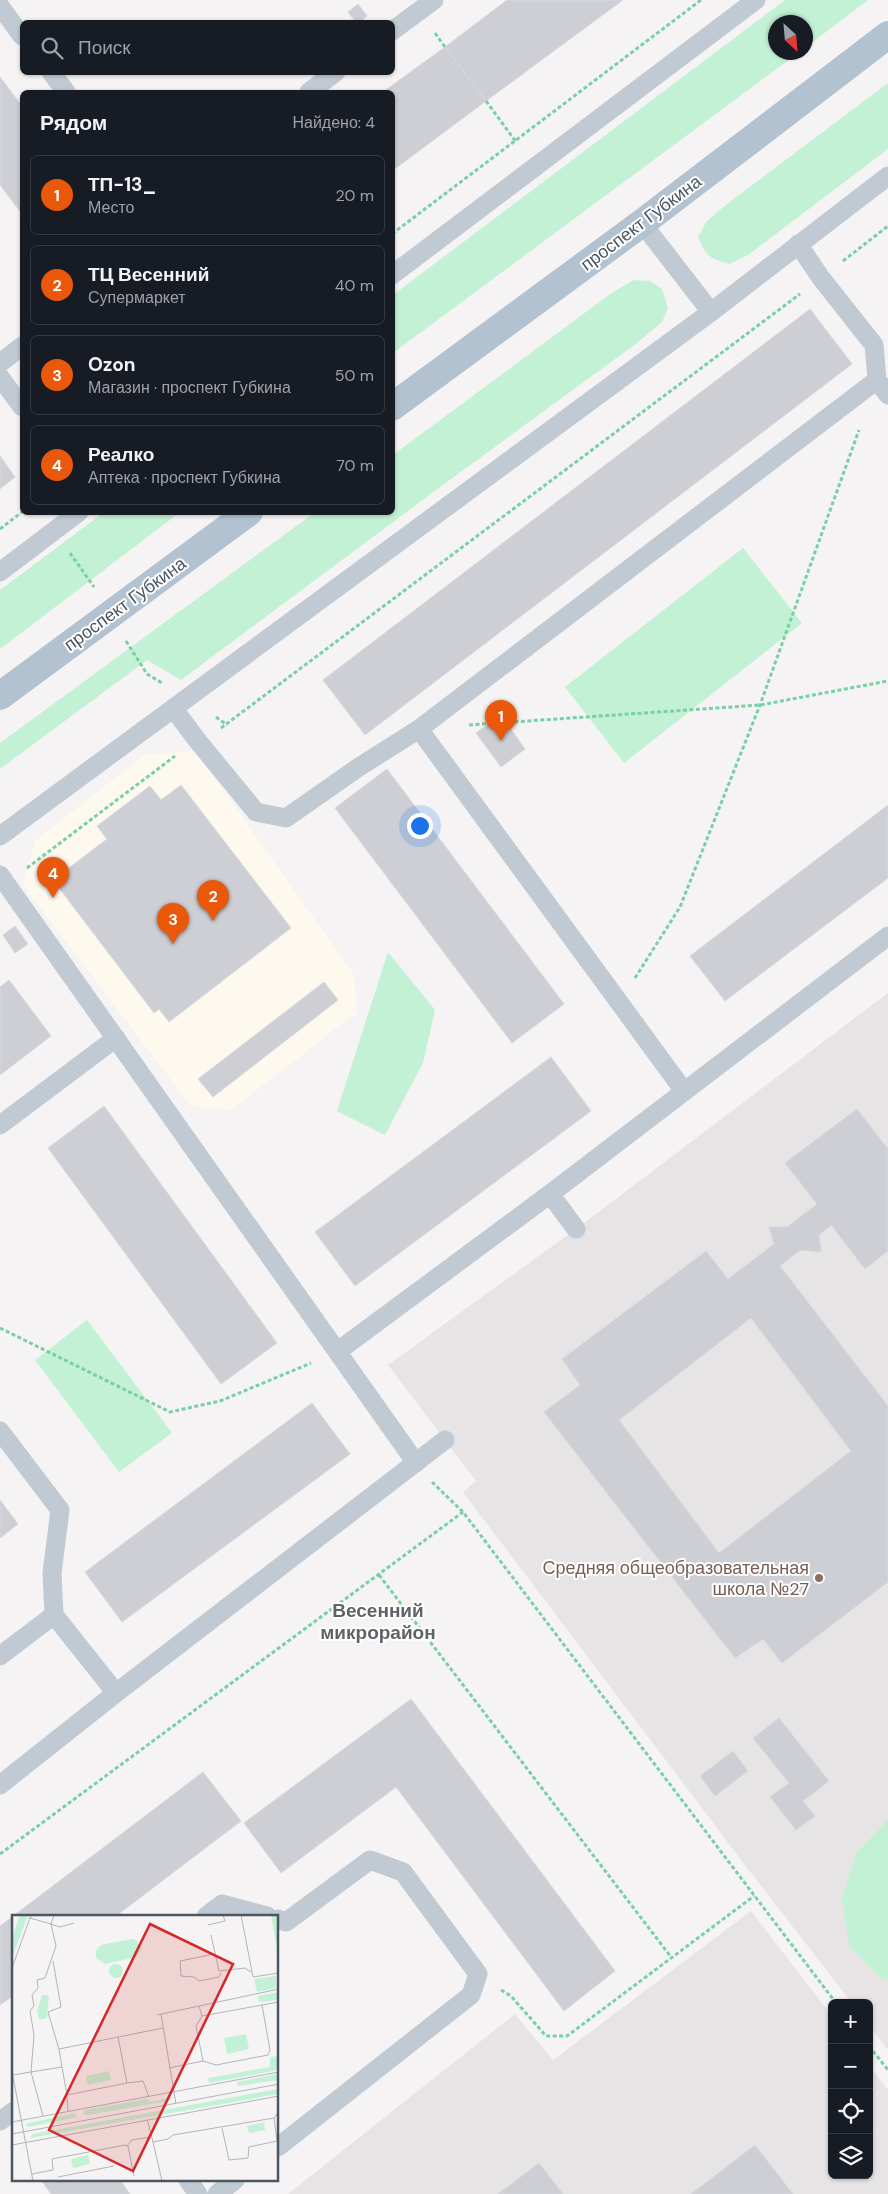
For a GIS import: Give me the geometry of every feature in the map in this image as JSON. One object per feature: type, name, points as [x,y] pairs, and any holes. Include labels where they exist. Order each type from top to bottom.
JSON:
[{"type":"main road","name":"проспект Губкина","points":[[395,405],[642,223],[888,36]]},
{"type":"main road","name":"проспект Губкина","points":[[0,696],[245,515]]},
{"type":"lane","points":[[395,29],[434,0]]},
{"type":"lane","points":[[395,274],[756,0]]},
{"type":"lane","points":[[0,6],[20,33]]},
{"type":"lane","points":[[52,75],[64,90]]},
{"type":"lane","points":[[312,90],[332,75]]},
{"type":"lane","points":[[0,836],[711,312],[888,176]]},
{"type":"lane","points":[[642,223],[711,312]]},
{"type":"lane","points":[[798,244],[821,278],[874,345],[877,380],[888,395]]},
{"type":"lane","points":[[0,363],[20,348]]},
{"type":"lane","points":[[0,377],[20,404]]},
{"type":"lane","points":[[173,708],[196,740],[256,812],[286,818],[358,767],[419,729],[877,380]]},
{"type":"lane","points":[[0,572],[76,515]]},
{"type":"lane","points":[[419,729],[684,1091]]},
{"type":"lane","points":[[3,879],[416,1463]]},
{"type":"lane","points":[[338,1351],[550,1194],[888,936]]},
{"type":"lane","points":[[0,1125],[116,1038]]},
{"type":"lane","points":[[550,1194],[576,1229]]},
{"type":"lane","points":[[0,1430],[60,1510],[52,1573],[54,1616],[116,1693]]},
{"type":"lane","points":[[0,1785],[116,1693],[445,1440]]},
{"type":"lane","points":[[0,1656],[54,1616]]},
{"type":"lane","points":[[279,1919],[286,1922],[370,1860],[403,1872],[478,1974],[471,1994],[279,2146]]},
{"type":"lane","points":[[207,1915],[222,1904],[263,1915]]},
{"type":"lane","points":[[0,2121],[12,2112]]},
{"type":"lane","points":[[189,2182],[198,2194]]},
{"type":"lane","points":[[218,2194],[233,2182]]},
{"type":"path","points":[[395,232],[701,0]]},
{"type":"path","points":[[486,101],[516,142]]},
{"type":"path","points":[[3,879],[196,740],[228,725],[888,226]]},
{"type":"path","points":[[619,1003],[680,907],[760,705],[860,426]]},
{"type":"path","points":[[0,529],[20,514]]},
{"type":"path","points":[[467,725],[760,705],[888,681]]},
{"type":"path","points":[[0,1328],[170,1412],[220,1401],[338,1351]]},
{"type":"path","points":[[416,1463],[440,1492],[462,1512],[833,1999]]},
{"type":"path","points":[[0,1854],[462,1512]]},
{"type":"path","points":[[379,1575],[671,1957]]},
{"type":"path","points":[[478,1974],[511,1996],[546,2036],[567,2036],[754,1896]]},
{"type":"path","points":[[873,2051],[888,2070]]},
{"type":"shaded area","points":[[195,751],[355,976],[356,1013],[231,1110],[191,1106],[23,885],[36,840],[145,755]]},
{"type":"shaded area","points":[[888,993],[888,2050],[873,2030],[873,1999],[849,1999],[748,1869],[463,1492],[476,1481],[388,1365],[576,1229]]},
{"type":"shaded area","points":[[751,1911],[828,2011],[828,2179],[873,2179],[873,2070],[888,2090],[888,2194],[288,2194],[515,2014],[553,2060]]},
{"type":"green space","points":[[785,0],[868,0],[813,42],[813,15],[768,15],[768,60],[789,60],[395,352],[395,293]]},
{"type":"green space","points":[[888,83],[888,149],[748,255],[730,264],[713,258],[706,253],[698,237],[707,221]]},
{"type":"green space","points":[[634,280],[650,281],[662,289],[668,308],[662,322],[637,343],[181,680],[147,660],[0,769],[0,743],[311,515],[395,515],[395,454],[613,292]]},
{"type":"green space","points":[[100,515],[176,515],[0,649],[0,590]]},
{"type":"green space","points":[[743,548],[802,623],[624,763],[565,687]]},
{"type":"green space","points":[[388,952],[435,1010],[423,1063],[385,1135],[337,1111]]},
{"type":"green space","points":[[87,1320],[172,1433],[119,1472],[35,1360]]},
{"type":"green space","points":[[888,1820],[888,1981],[882,1979],[849,1945],[842,1898],[856,1853]]},
{"type":"building","points":[[507,0],[623,0],[486,101],[445,47]]},
{"type":"building","points":[[358,4],[367,16],[362,20],[354,20],[348,12]]},
{"type":"building","points":[[445,47],[486,101],[395,169],[395,90],[386,90]]},
{"type":"building","points":[[0,77],[20,103],[20,211],[0,185]]},
{"type":"building","points":[[810,309],[852,364],[365,735],[323,680]]},
{"type":"building","points":[[0,456],[15,477],[0,489]]},
{"type":"building","points":[[501,715],[525,749],[501,767],[476,733]]},
{"type":"building","points":[[387,769],[564,1004],[512,1043],[335,808]]},
{"type":"building","points":[[181,785],[291,928],[169,1022],[159,1009],[154,1013],[53,880],[107,839],[97,826],[150,786],[161,800]]},
{"type":"building","points":[[888,805],[888,878],[725,1001],[690,956]]},
{"type":"building","points":[[15,926],[28,944],[15,953],[3,935]]},
{"type":"building","points":[[9,980],[51,1036],[0,1075],[0,987]]},
{"type":"building","points":[[324,982],[338,1000],[213,1097],[198,1079]]},
{"type":"building","points":[[551,1057],[591,1111],[355,1286],[315,1232]]},
{"type":"building","points":[[104,1106],[277,1343],[221,1384],[48,1148]]},
{"type":"building","points":[[857,1109],[888,1149],[888,1251],[865,1269],[831,1225],[819,1235],[821,1252],[800,1250],[780,1266],[888,1406],[888,1582],[782,1663],[763,1639],[735,1658],[544,1412],[580,1385],[562,1359],[706,1251],[728,1279],[774,1244],[769,1227],[787,1227],[817,1204],[785,1163]],"holes":[[[751,1318],[851,1451],[719,1553],[619,1420]]]},
{"type":"building","points":[[312,1403],[350,1454],[122,1622],[85,1572]]},
{"type":"building","points":[[0,1500],[18,1524],[0,1538]]},
{"type":"building","points":[[411,1699],[615,1971],[564,2011],[396,1787],[281,1873],[244,1823]]},
{"type":"building","points":[[779,1718],[829,1781],[803,1801],[815,1816],[796,1830],[770,1797],[789,1783],[753,1738]]},
{"type":"building","points":[[733,1751],[748,1771],[715,1796],[700,1776]]},
{"type":"building","points":[[203,1772],[241,1821],[117,1915],[14,1915]]},
{"type":"building","points":[[12,1917],[12,1996],[0,2005],[0,1926]]},
{"type":"building","points":[[755,2145],[793,2194],[691,2194]]},
{"type":"building","points":[[539,2163],[563,2194],[498,2194]]},
{"type":"building","points":[[42,2182],[121,2182],[130,2194],[51,2194]]},
{"type":"place","name":"ТП-13_","points":[[501,741]]},
{"type":"place","name":"Реалко","points":[[53,898]]},
{"type":"place","name":"ТЦ Весенний","points":[[213,921]]},
{"type":"place","name":"Ozon","points":[[173,944]]},
{"type":"place","name":"Средняя общеобразовательная школа №27","points":[[819,1578]]},
{"type":"district","name":"Весенний микрорайон","points":[[378,1621]]}]
